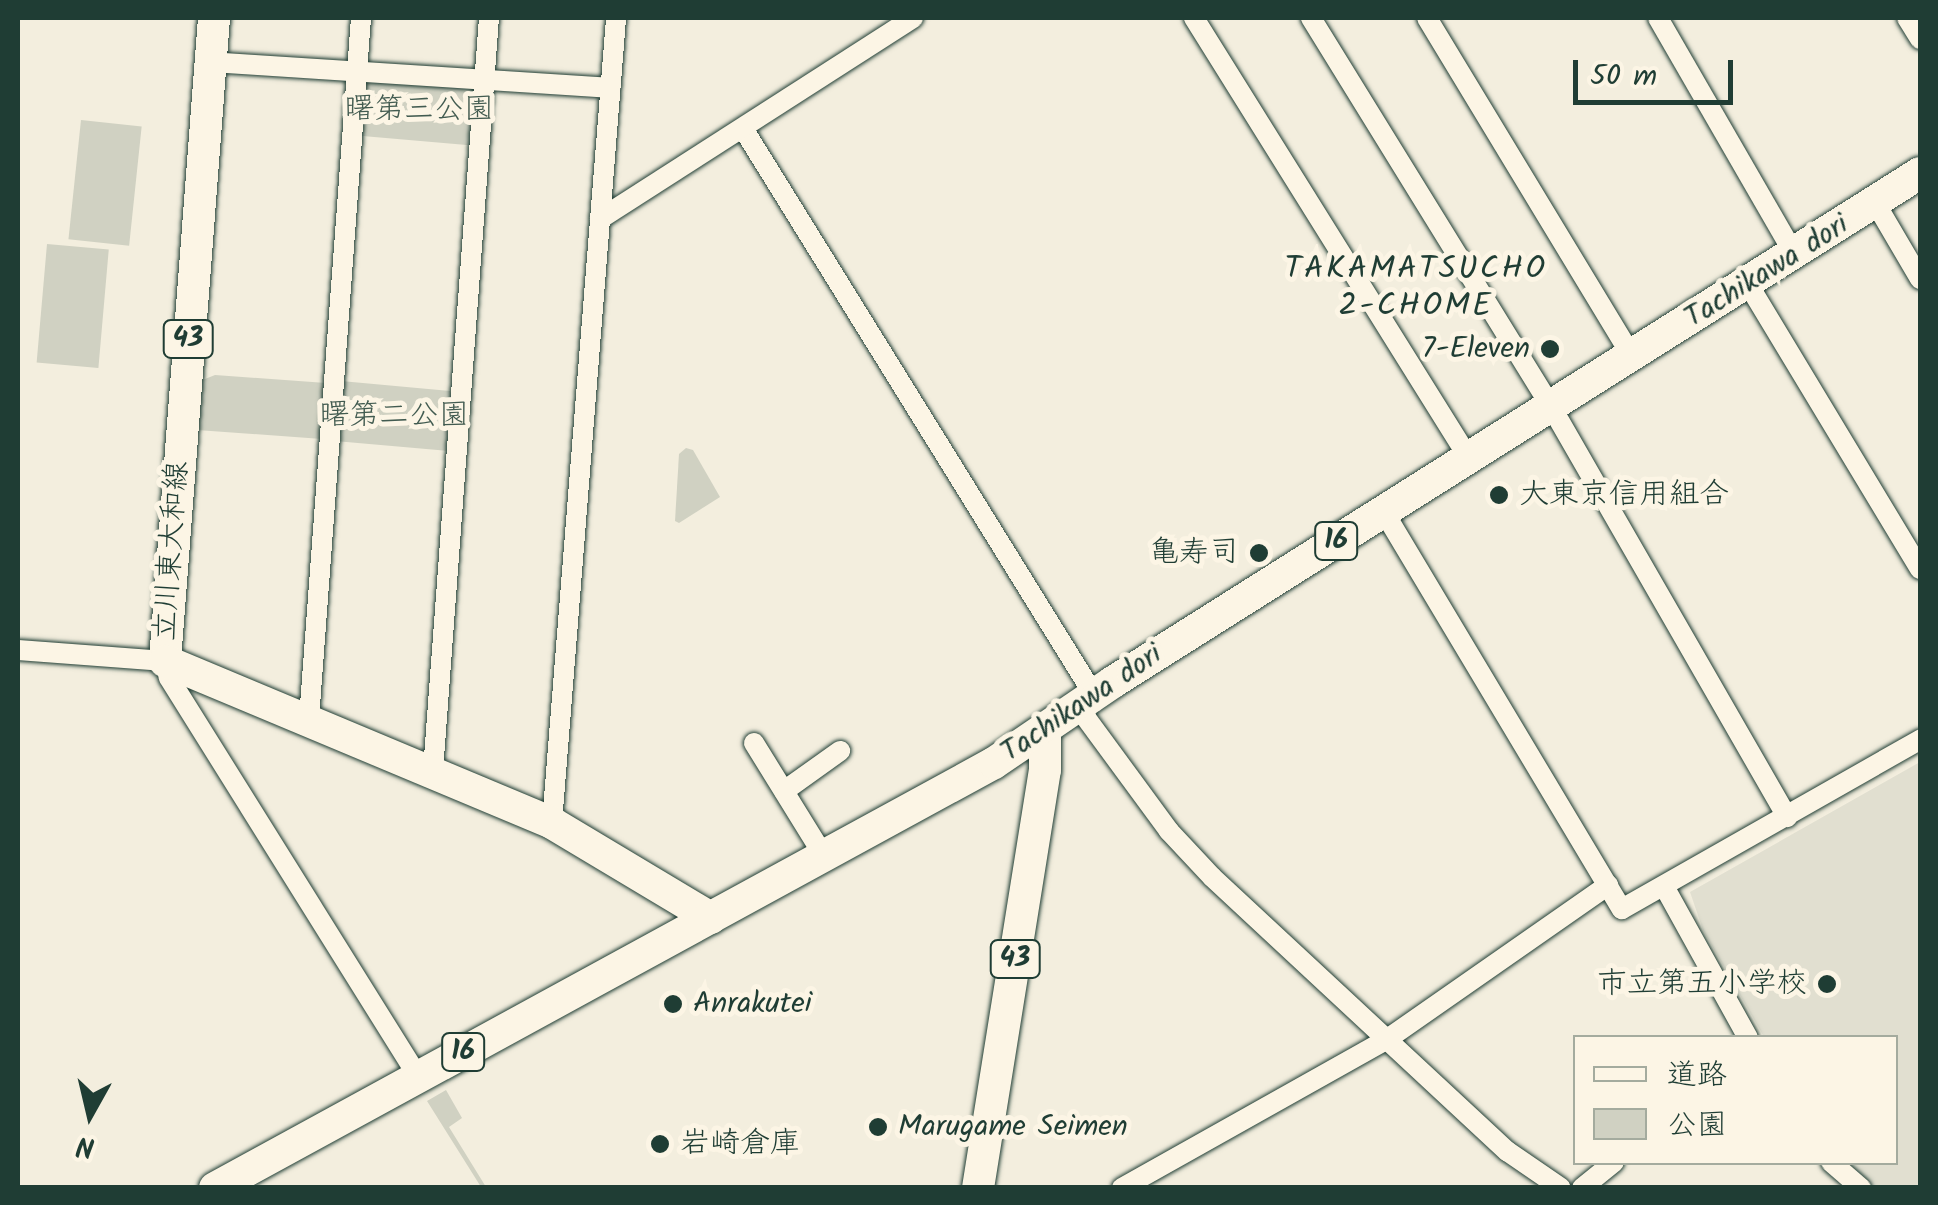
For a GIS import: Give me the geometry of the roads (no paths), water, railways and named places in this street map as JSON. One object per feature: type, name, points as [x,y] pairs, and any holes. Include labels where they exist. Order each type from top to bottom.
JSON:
[{"type":"main road","name":"立川東大和線","points":[[214,18],[165,661],[552,823],[712,918]]},
{"type":"main road","name":"Tachikawa dori","points":[[215,1188],[825,858],[1045,731],[1384,512],[1876,204],[1920,172]]},
{"type":"main road","name":"43","points":[[978,1188],[1040,805],[1045,731]]},
{"type":"street","points":[[309,719],[361,18]]},
{"type":"street","points":[[433,771],[489,18]]},
{"type":"street","points":[[552,823],[616,18]]},
{"type":"street","points":[[600,220],[913,18]]},
{"type":"street","points":[[1194,18],[1470,460]]},
{"type":"street","points":[[1311,18],[1552,408],[1787,817]]},
{"type":"street","points":[[1427,18],[1632,356]]},
{"type":"street","points":[[1658,18],[1795,255]]},
{"type":"street","points":[[210,62],[610,88]]},
{"type":"street","points":[[744,130],[1086,701],[1169,832],[1507,1150],[1561,1188]]},
{"type":"street","points":[[1876,204],[1920,280]]},
{"type":"street","points":[[1748,284],[1920,569]]},
{"type":"street","points":[[1384,512],[1622,909],[1920,740]]},
{"type":"street","points":[[18,650],[165,661],[169,678],[418,1076]]},
{"type":"street","points":[[754,742],[825,858]]},
{"type":"street","points":[[784,791],[840,752]]},
{"type":"street","points":[[1122,1188],[1386,1040],[1531,934],[1608,885]]},
{"type":"street","points":[[1665,888],[1746,1035]]},
{"type":"street","points":[[1582,1188],[1610,1165]]},
{"type":"street","points":[[1834,1165],[1861,1188]]},
{"type":"place","name":"7-Eleven","points":[[1550,349]]},
{"type":"place","name":"大東京信用組合","points":[[1499,495]]},
{"type":"place","name":"亀寿司","points":[[1259,553]]},
{"type":"place","name":"市立第五小学校","points":[[1827,984]]},
{"type":"place","name":"Anrakutei","points":[[673,1004]]},
{"type":"place","name":"Marugame Seimen","points":[[878,1127]]},
{"type":"place","name":"岩崎倉庫","points":[[660,1144]]},
{"type":"district","name":"TAKAMATSUCHO 2-CHOME","points":[[1416,290]]},
{"type":"park label","name":"曙第三公園","points":[[419,110]]},
{"type":"park label","name":"曙第二公園","points":[[394,416]]}]
